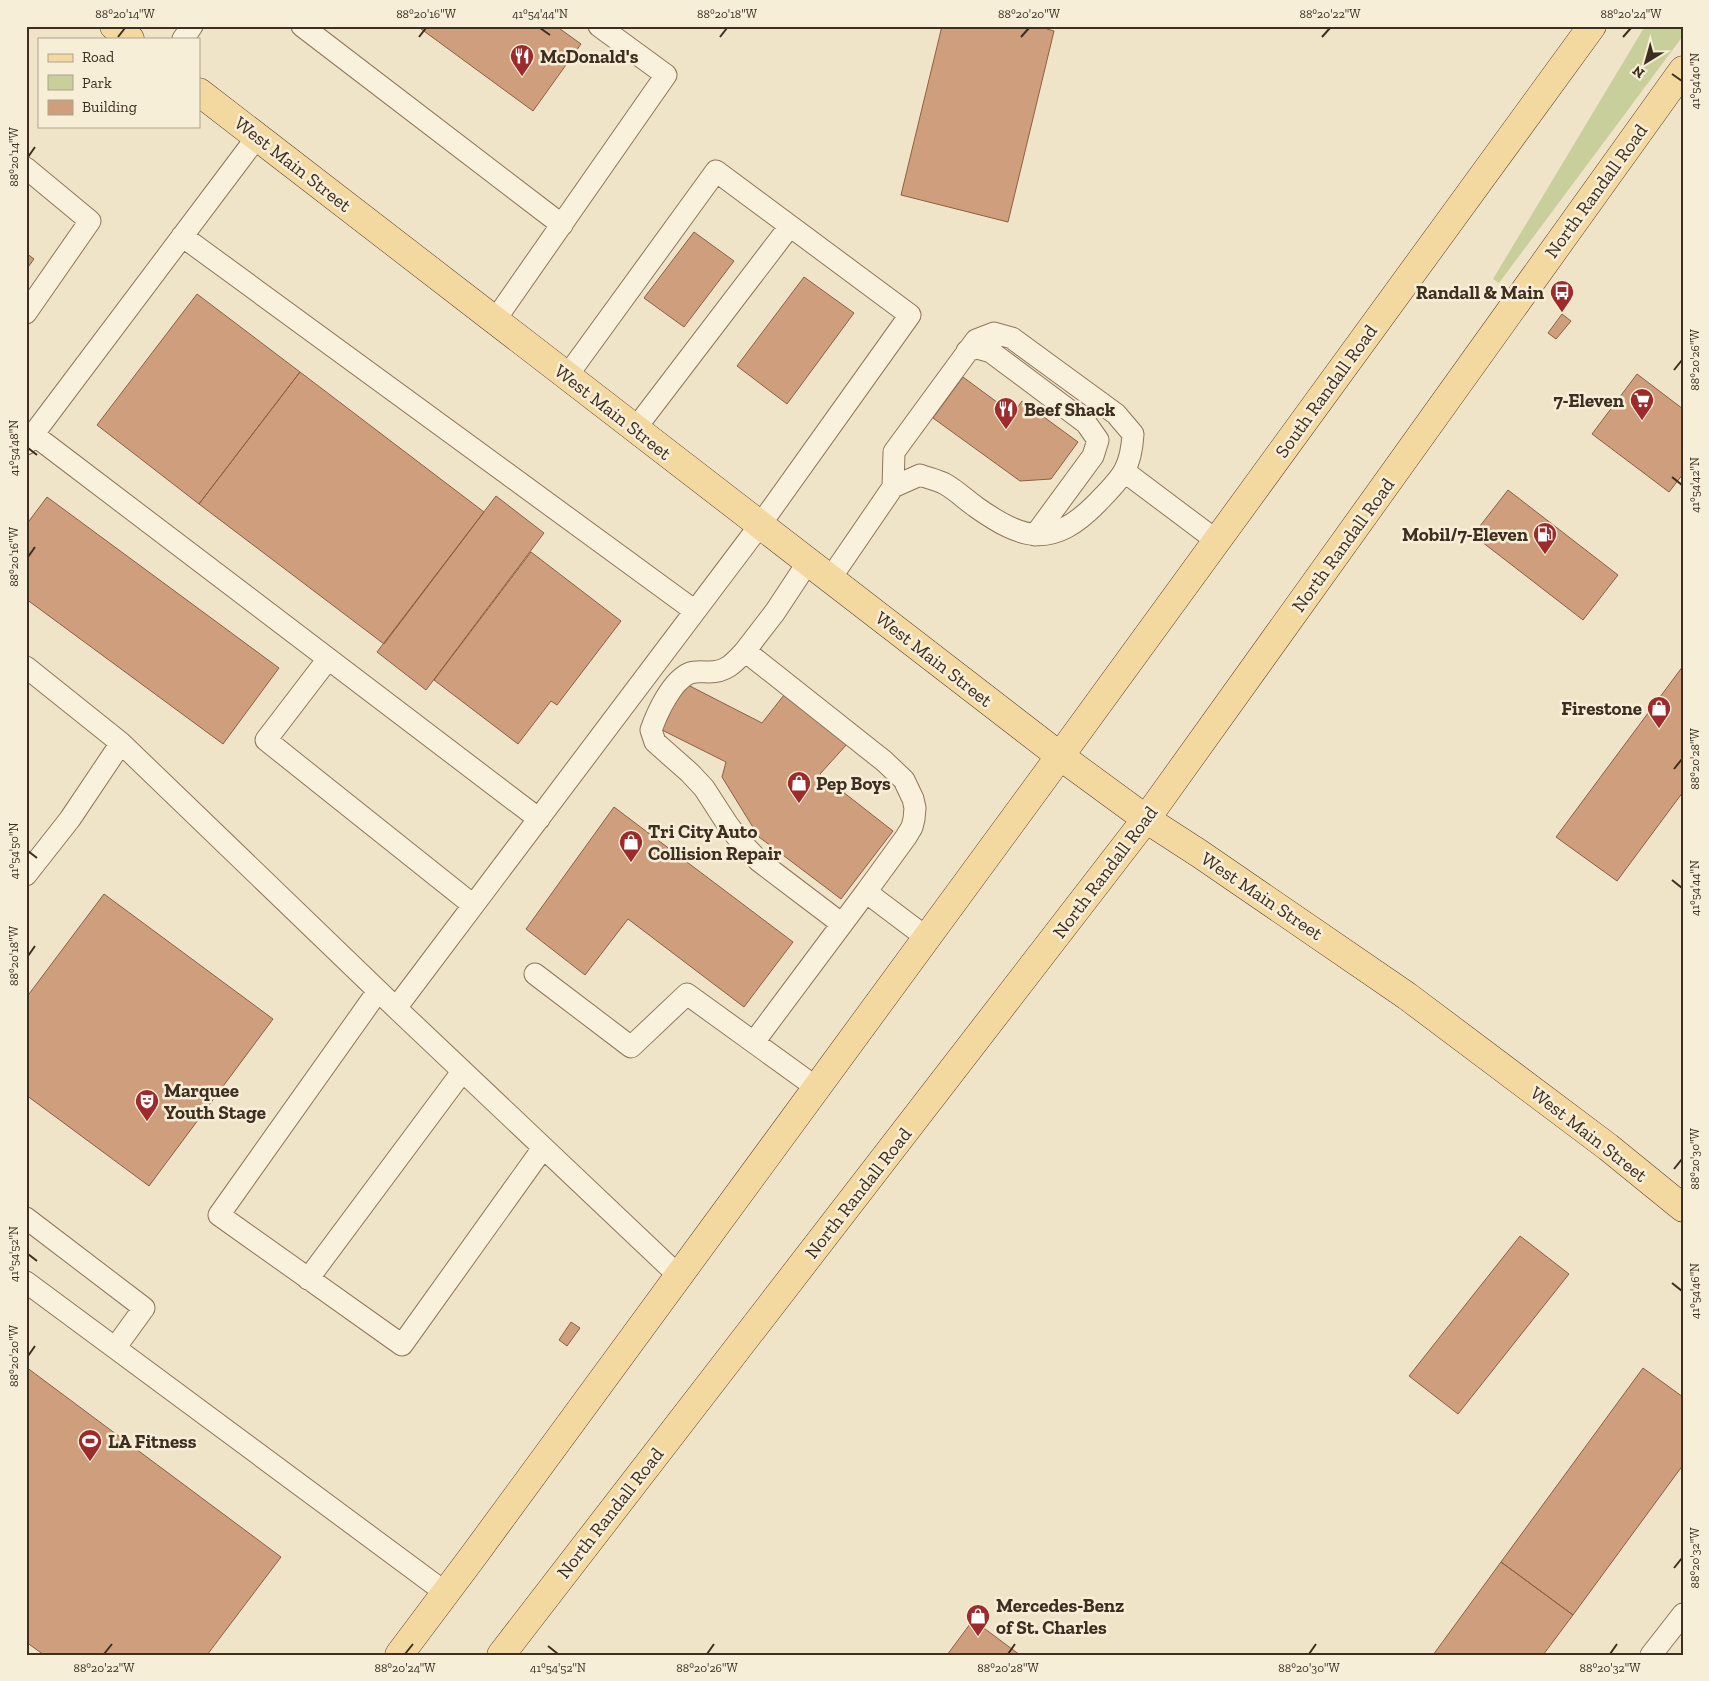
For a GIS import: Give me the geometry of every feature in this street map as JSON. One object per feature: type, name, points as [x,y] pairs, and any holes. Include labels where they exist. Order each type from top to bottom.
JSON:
[{"type":"main road","points":[[114,26],[129,38]]},
{"type":"main road","name":"South Randall Road","points":[[1060,756],[1592,26]]},
{"type":"main road","name":"North Randall Road","points":[[501,1655],[1146,819],[1683,70]]},
{"type":"main road","name":"West Main Street","points":[[200,93],[1060,756],[1146,819],[1208,859],[1407,996],[1608,1148],[1683,1208]]},
{"type":"main road","points":[[399,1655],[1060,756]]},
{"type":"lane","points":[[184,38],[192,26]]},
{"type":"lane","points":[[302,26],[562,225]]},
{"type":"lane","points":[[495,320],[666,75],[599,26]]},
{"type":"lane","points":[[257,137],[30,439],[328,659],[539,819]]},
{"type":"lane","points":[[26,168],[90,221],[26,313]]},
{"type":"lane","points":[[396,1008],[760,525],[910,315],[716,171],[567,376]]},
{"type":"lane","points":[[635,429],[790,226]]},
{"type":"lane","points":[[182,236],[695,611]]},
{"type":"lane","points":[[830,579],[893,487],[920,475],[945,484],[1009,528],[1035,535],[1056,532],[1079,520],[1125,472],[1132,452],[1132,434],[1116,414],[1012,338],[994,333],[976,340],[894,452],[893,487]]},
{"type":"lane","points":[[967,351],[977,348],[991,352],[1086,423],[1098,440],[1093,456],[1035,535]]},
{"type":"lane","points":[[1125,472],[1217,541]]},
{"type":"lane","points":[[808,562],[775,612],[732,666],[715,672],[692,672],[682,677],[655,718],[651,730],[655,742],[704,788],[728,825],[759,861],[842,924]]},
{"type":"lane","points":[[745,651],[884,761],[904,780],[915,808],[912,827],[754,1042]]},
{"type":"lane","points":[[328,659],[266,740],[473,905]]},
{"type":"lane","points":[[26,667],[121,742],[462,1072],[679,1276]]},
{"type":"lane","points":[[26,875],[70,819],[121,742]]},
{"type":"lane","points":[[866,892],[927,938]]},
{"type":"lane","points":[[535,974],[631,1047],[687,994],[817,1088]]},
{"type":"lane","points":[[378,991],[219,1215],[402,1346],[543,1148]]},
{"type":"lane","points":[[308,1279],[462,1072]]},
{"type":"lane","points":[[26,1218],[144,1308],[115,1348]]},
{"type":"lane","points":[[26,1282],[446,1593]]},
{"type":"lane","points":[[1651,1655],[1683,1614]]},
{"type":"green space","points":[[1645,26],[1683,26],[1683,36],[1499,283],[1493,279]]},
{"type":"building","name":"McDonald's","points":[[417,26],[556,26],[581,44],[533,111]]},
{"type":"building","points":[[942,26],[1048,26],[1047,29],[1054,31],[1008,222],[901,195]]},
{"type":"building","points":[[694,232],[734,261],[684,327],[644,298]]},
{"type":"building","points":[[26,253],[34,259],[26,270]]},
{"type":"building","points":[[804,277],[854,313],[787,404],[737,366]]},
{"type":"building","points":[[197,294],[300,372],[199,504],[97,425]]},
{"type":"building","points":[[1562,314],[1571,321],[1556,339],[1548,333]]},
{"type":"building","points":[[300,372],[484,512],[384,644],[199,504]]},
{"type":"building","name":"7-Eleven","points":[[1637,374],[1683,409],[1683,474],[1669,492],[1592,434]]},
{"type":"building","name":"Beef Shack","points":[[963,377],[1013,414],[1022,401],[1078,442],[1051,479],[1020,481],[933,418]]},
{"type":"building","name":"Mobil/7-Eleven","points":[[1508,490],[1618,575],[1583,620],[1473,535]]},
{"type":"building","points":[[496,496],[544,533],[426,690],[377,652]]},
{"type":"building","points":[[47,497],[279,668],[223,744],[26,599],[26,525]]},
{"type":"building","points":[[531,552],[621,621],[557,705],[551,701],[518,744],[434,680]]},
{"type":"building","name":"Firestone","points":[[1683,666],[1683,792],[1617,881],[1556,837]]},
{"type":"building","name":"Pep Boys","points":[[684,683],[762,723],[784,695],[848,743],[820,774],[893,831],[841,899],[759,837],[722,777],[726,762],[662,730]]},
{"type":"building","name":"Tri City Auto Collision Repair","points":[[614,807],[793,942],[744,1007],[628,919],[585,975],[526,929]]},
{"type":"building","points":[[104,894],[273,1019],[149,1186],[26,1095],[26,998]]},
{"type":"building","points":[[1520,1236],[1569,1274],[1458,1414],[1409,1376]]},
{"type":"building","points":[[571,1322],[580,1328],[567,1346],[559,1340]]},
{"type":"building","name":"LA Fitness","points":[[26,1367],[281,1557],[207,1655],[44,1655],[26,1642]]},
{"type":"building","points":[[1643,1368],[1683,1397],[1683,1465],[1573,1615],[1501,1562]]},
{"type":"building","points":[[1501,1562],[1573,1615],[1543,1655],[1433,1655]]},
{"type":"building","name":"Mercedes-Benz of St. Charles","points":[[973,1620],[1020,1655],[947,1655]]},
{"type":"place","name":"McDonald's","points":[[522,77]]},
{"type":"place","name":"Randall & Main","points":[[1562,313]]},
{"type":"place","name":"7-Eleven","points":[[1642,421]]},
{"type":"place","name":"Beef Shack","points":[[1006,430]]},
{"type":"place","name":"Mobil/7-Eleven","points":[[1545,555]]},
{"type":"place","name":"Firestone","points":[[1659,729]]},
{"type":"place","name":"Pep Boys","points":[[799,804]]},
{"type":"place","name":"Tri City Auto Collision Repair","points":[[631,863]]},
{"type":"place","name":"Marquee Youth Stage","points":[[147,1122]]},
{"type":"place","name":"LA Fitness","points":[[90,1462]]},
{"type":"place","name":"Mercedes-Benz of St. Charles","points":[[978,1637]]}]
